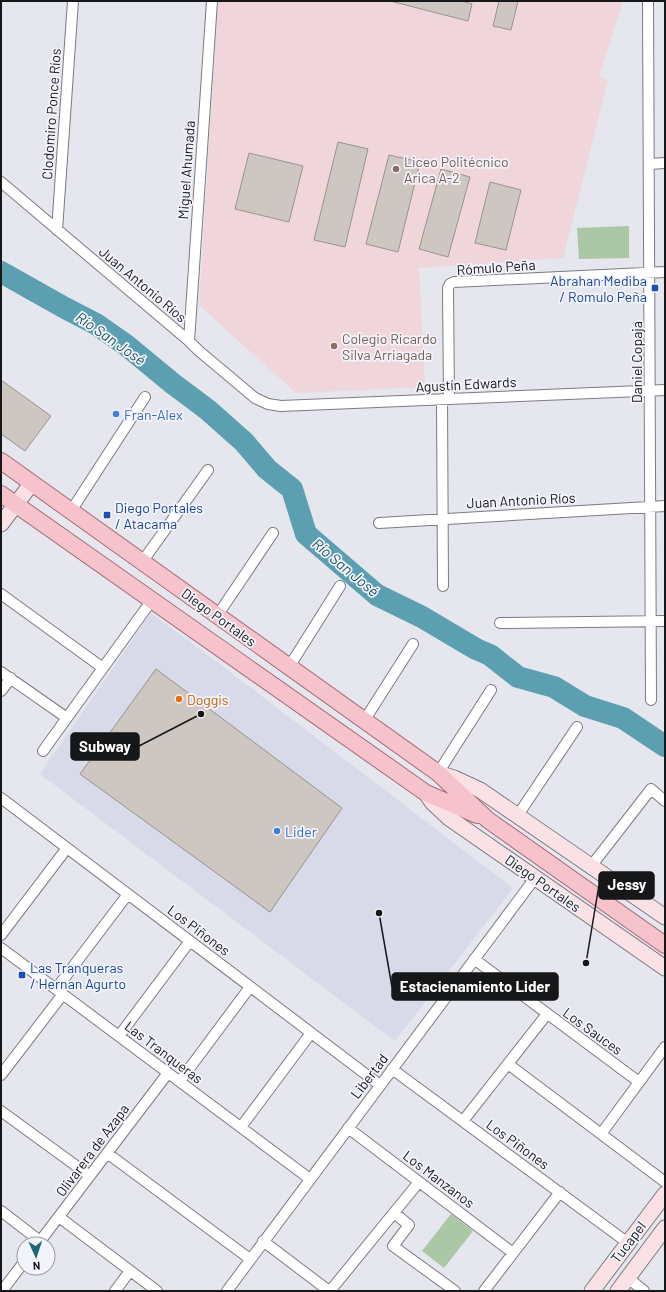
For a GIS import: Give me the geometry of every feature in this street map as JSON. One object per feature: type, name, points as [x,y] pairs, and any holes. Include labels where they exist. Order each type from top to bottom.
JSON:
[{"type":"main road","name":"Diego Portales","points":[[1,461],[438,773],[488,820],[665,945]]},
{"type":"main road","name":"Diego Portales","points":[[1,494],[426,793],[488,820]]},
{"type":"main road","points":[[184,622],[197,602]]},
{"type":"street","name":"Clodomiro Ponce Ríos","points":[[57,230],[73,1]]},
{"type":"street","name":"Miguel Ahumada","points":[[189,341],[212,1]]},
{"type":"street","name":"Daniel Copaja","points":[[648,1],[652,700]]},
{"type":"street","points":[[649,164],[665,163]]},
{"type":"street","name":"Juan Antonio Ríos","points":[[1,182],[255,398],[268,404]]},
{"type":"street","name":"Rómulo Peña","points":[[445,399],[448,288],[450,284],[454,282],[665,272]]},
{"type":"street","name":"Agustín Edwards","points":[[268,404],[281,406],[665,390]]},
{"type":"street","points":[[71,511],[145,397]]},
{"type":"street","points":[[443,586],[445,399]]},
{"type":"street","points":[[142,562],[208,470]]},
{"type":"street","points":[[1,524],[32,483]]},
{"type":"street","name":"Juan Antonio Ríos","points":[[379,523],[665,506]]},
{"type":"street","points":[[217,616],[273,533]]},
{"type":"street","points":[[289,667],[340,586]]},
{"type":"street","points":[[1,594],[103,668]]},
{"type":"street","points":[[43,751],[152,600]]},
{"type":"street","points":[[500,623],[665,622]]},
{"type":"street","points":[[364,721],[413,644]]},
{"type":"street","points":[[1,672],[66,718]]},
{"type":"street","points":[[1,691],[11,678]]},
{"type":"street","points":[[438,773],[491,690]]},
{"type":"street","points":[[518,815],[577,728]]},
{"type":"street","name":"Diego Portales","points":[[438,773],[467,783],[518,815],[665,917]]},
{"type":"street","points":[[592,865],[651,789],[665,801]]},
{"type":"street","name":"Diego Portales","points":[[426,793],[432,802],[449,818],[665,968]]},
{"type":"street","name":"Los Piñones","points":[[3,803],[67,848],[380,1085]]},
{"type":"street","points":[[1,935],[67,848]]},
{"type":"street","name":"Libertad","points":[[227,1291],[535,878]]},
{"type":"street","points":[[1,1075],[128,894]]},
{"type":"street","points":[[119,1036],[190,941]]},
{"type":"street","name":"Las Tranqueras","points":[[1,948],[310,1179]]},
{"type":"street","name":"Los Sauces","points":[[474,959],[639,1082]]},
{"type":"street","points":[[180,1081],[250,986]]},
{"type":"street","points":[[463,1121],[547,1014]]},
{"type":"street","points":[[241,1127],[311,1033]]},
{"type":"street","points":[[601,1134],[665,1047]]},
{"type":"street","points":[[508,1064],[665,1182]]},
{"type":"street","name":"Los Piñones","points":[[392,1069],[628,1243]]},
{"type":"street","name":"Olivarera de Azapa","points":[[44,1236],[168,1073]]},
{"type":"street","points":[[1,1111],[90,1176]]},
{"type":"street","name":"Los Manzanos","points":[[348,1128],[513,1252]]},
{"type":"street","points":[[107,1153],[250,1259]]},
{"type":"street","points":[[263,1241],[330,1291],[419,1182]]},
{"type":"street","points":[[484,1291],[560,1192]]},
{"type":"street","name":"Tucapel","points":[[592,1291],[665,1194]]},
{"type":"street","points":[[1,1211],[32,1236]]},
{"type":"street","points":[[394,1213],[409,1225],[393,1246],[455,1291]]},
{"type":"street","points":[[59,1216],[157,1291]]},
{"type":"street","name":"Tucapel","points":[[618,1291],[665,1228]]},
{"type":"street","points":[[115,1291],[130,1271]]},
{"type":"street","points":[[2,1291],[16,1273]]},
{"type":"street","points":[[628,1278],[644,1291]]},
{"type":"shaded area","name":"Liceo Politécnico Arica A-2","points":[[218,1],[623,1],[599,77],[608,80],[563,258],[419,268],[425,387],[296,393],[199,305]]},
{"type":"shaded area","name":"Lider","points":[[151,613],[513,888],[395,1041],[40,774]]},
{"type":"green space","points":[[629,226],[629,258],[579,259],[577,228]]},
{"type":"green space","points":[[451,1214],[473,1231],[444,1268],[422,1251]]},
{"type":"building","points":[[390,1],[462,1],[472,4],[468,21]]},
{"type":"building","points":[[499,1],[518,1],[511,30],[493,26]]},
{"type":"building","points":[[338,142],[368,149],[345,247],[314,240]]},
{"type":"building","points":[[249,153],[303,166],[289,222],[235,209]]},
{"type":"building","points":[[389,155],[420,162],[398,252],[366,244]]},
{"type":"building","points":[[441,169],[470,177],[448,257],[419,249]]},
{"type":"building","points":[[490,182],[521,190],[506,250],[475,243]]},
{"type":"building","points":[[1,380],[51,416],[25,451],[1,434]]},
{"type":"building","points":[[156,669],[342,808],[270,912],[80,774]]},
{"type":"waterway","name":"Río San José","points":[[1,272],[96,324],[126,345],[172,383],[208,410],[244,442],[267,469],[292,489],[306,534],[377,595],[422,617],[476,649],[490,655],[518,677],[554,687],[585,706],[623,718],[665,746]]},
{"type":"place","name":"Liceo Politécnico Arica A-2","points":[[396,169]]},
{"type":"place","name":"Abrahan Mediba / Romulo Peña","points":[[655,288]]},
{"type":"place","name":"Colegio Ricardo Silva Arriagada","points":[[334,346]]},
{"type":"place","name":"Fran-Alex","points":[[116,414]]},
{"type":"place","name":"Diego Portales / Atacama","points":[[107,515]]},
{"type":"place","name":"Doggis","points":[[179,699]]},
{"type":"place","name":"Subway","points":[[201,714]]},
{"type":"place","name":"Lider","points":[[277,831]]},
{"type":"place","name":"Estacienamiento Lider","points":[[379,913]]},
{"type":"place","name":"Jessy","points":[[586,963]]},
{"type":"place","name":"Las Tranqueras / Hernan Agurto","points":[[22,975]]}]
